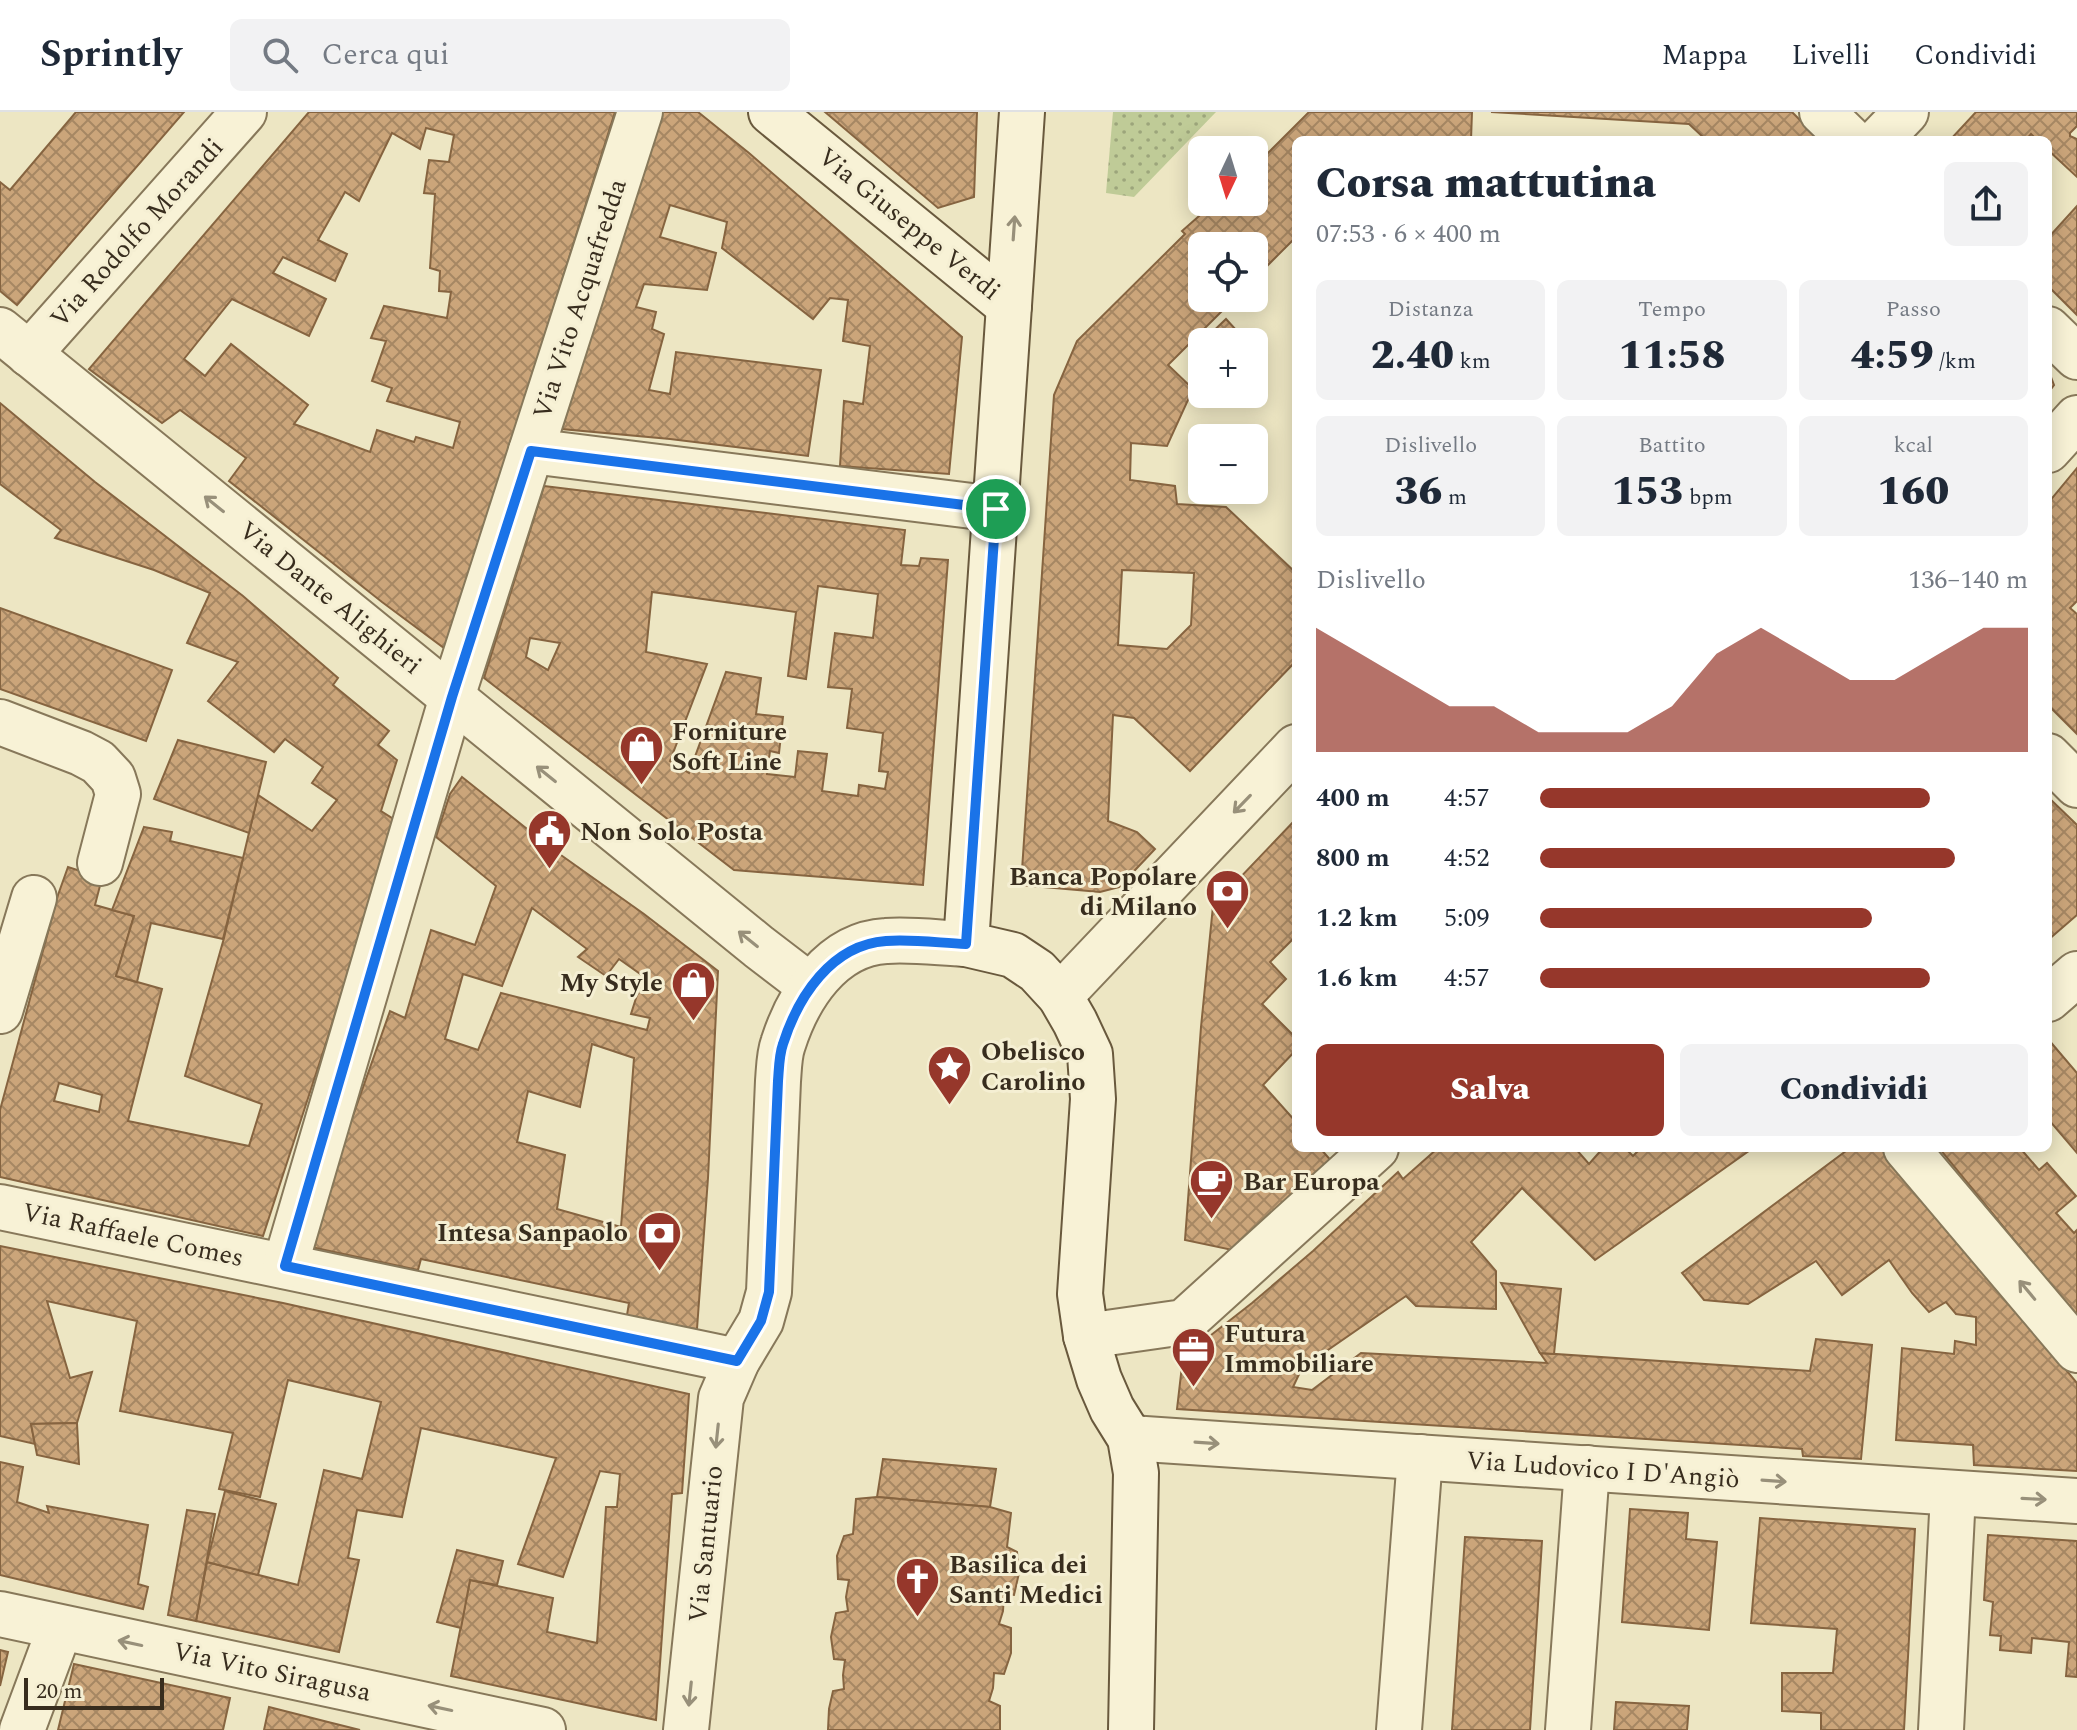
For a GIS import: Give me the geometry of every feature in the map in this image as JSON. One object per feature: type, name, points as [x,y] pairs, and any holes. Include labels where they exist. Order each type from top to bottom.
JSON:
[{"type":"street","name":"Via Rodolfo Morandi","points":[[15,342],[244,112]]},
{"type":"street","name":"Via Vito Acquafredda","points":[[285,1266],[452,697],[640,112]]},
{"type":"street","name":"Via Giuseppe Verdi","points":[[771,112],[1009,306]]},
{"type":"street","points":[[966,944],[1022,112]]},
{"type":"street","points":[[1822,112],[1847,136]]},
{"type":"street","points":[[1883,136],[1906,112]]},
{"type":"street","points":[[2052,333],[2077,357]]},
{"type":"street","name":"Via Dante Alighieri","points":[[15,342],[810,986]]},
{"type":"street","points":[[2052,446],[2077,418]]},
{"type":"street","points":[[531,451],[996,509]]},
{"type":"street","points":[[0,722],[81,753],[98,762],[113,778],[118,794],[100,863]]},
{"type":"street","points":[[1060,996],[1292,751]]},
{"type":"street","points":[[2052,760],[2077,785]]},
{"type":"street","points":[[0,1011],[34,898]]},
{"type":"street","name":"Via Santuario","points":[[686,1730],[721,1398],[737,1361],[761,1321],[769,1292],[782,1047],[810,986],[851,950],[884,941],[966,944],[1013,955],[1037,971],[1060,996],[1075,1022],[1090,1054],[1093,1099],[1080,1294],[1086,1336],[1099,1379],[1112,1409],[1130,1438]]},
{"type":"street","points":[[1086,1336],[1184,1322],[1372,1152]]},
{"type":"street","points":[[1909,1152],[2077,1350]]},
{"type":"street","name":"Via Raffaele Comes","points":[[0,1207],[737,1361]]},
{"type":"street","points":[[1130,1438],[1136,1473],[1131,1730]]},
{"type":"street","name":"Via Ludovico I D'Angiò","points":[[1130,1438],[2077,1501]]},
{"type":"street","points":[[1399,1730],[1420,1457]]},
{"type":"street","points":[[1568,1730],[1587,1468]]},
{"type":"street","points":[[1941,1730],[1953,1494]]},
{"type":"street","name":"Via Vito Siragusa","points":[[0,1614],[543,1730]]},
{"type":"street","points":[[22,1730],[60,1628]]},
{"type":"green space","points":[[1113,112],[1216,112],[1193,136],[1188,136],[1188,141],[1134,197],[1106,193]]},
{"type":"building","points":[[76,112],[184,112],[17,305],[0,291],[0,182],[10,190]]},
{"type":"building","points":[[309,112],[615,112],[448,651],[229,481],[246,458],[180,410],[162,423],[89,369]],"holes":[[[426,128],[454,135],[449,162],[429,160],[424,193],[435,194],[430,268],[440,271],[439,291],[451,292],[447,318],[384,306],[371,338],[386,341],[372,381],[392,388],[387,401],[460,422],[453,448],[416,437],[414,442],[377,430],[370,452],[294,424],[308,405],[231,344],[205,376],[184,359],[232,299],[309,336],[326,299],[273,273],[283,257],[335,281],[347,254],[318,240],[345,192],[359,201],[392,133],[420,149]]]},
{"type":"building","points":[[661,112],[698,112],[962,337],[949,474],[840,466],[844,401],[863,404],[870,346],[843,341],[848,300],[830,298],[813,319],[722,248],[727,222],[670,205],[660,237],[716,253],[707,290],[644,284],[636,307],[656,312],[652,329],[664,334],[649,390],[670,394],[676,352],[821,370],[808,456],[562,429]]},
{"type":"building","points":[[825,112],[977,112],[974,197],[938,208]]},
{"type":"building","points":[[1309,112],[1472,112],[1471,136],[1292,136],[1292,241],[1268,265],[1268,232],[1188,232],[1188,312],[1221,312],[1205,328],[1188,328],[1188,345],[1168,365],[1188,384],[1188,400],[1167,446],[1131,443],[1130,480],[1175,486],[1177,504],[1226,507],[1292,569],[1292,665],[1190,771],[1134,718],[1113,715],[1108,821],[1137,832],[1155,849],[1119,887],[1100,892],[1021,885],[1054,395],[1077,341],[1185,234],[1182,231],[1199,216],[1268,216],[1268,153]],"holes":[[[1122,570],[1194,573],[1191,625],[1167,649],[1118,645]]]},
{"type":"building","points":[[1491,112],[1792,112],[1816,136],[1702,136],[1689,124]]},
{"type":"building","points":[[1976,112],[2077,112],[2077,126],[2070,136],[2077,139],[2077,177],[2052,154],[2052,136],[1954,136]]},
{"type":"building","points":[[2077,206],[2077,315],[2052,290],[2052,234]]},
{"type":"building","points":[[1226,319],[1234,328],[1217,328]]},
{"type":"building","points":[[0,403],[95,482],[243,596],[338,678],[333,685],[389,731],[378,745],[397,760],[381,811],[395,820],[263,1236],[0,1177],[0,1110],[68,867],[102,878],[95,905],[134,916],[116,976],[162,989],[128,1121],[249,1146],[262,1104],[185,1076],[224,938],[258,795],[312,831],[337,800],[312,783],[323,767],[285,739],[274,752],[208,701],[238,662],[187,643],[210,593],[154,570],[55,538],[61,530],[0,484]],"holes":[[[59,1083],[102,1095],[99,1112],[54,1101]]]},
{"type":"building","points":[[2077,468],[2077,601],[2070,608],[2077,614],[2077,734],[2052,709],[2052,498]]},
{"type":"building","points":[[544,486],[905,530],[901,565],[919,566],[921,558],[948,560],[923,885],[734,870],[484,678]],"holes":[[[818,586],[878,594],[873,638],[835,633],[828,687],[852,689],[847,728],[883,733],[879,771],[888,772],[885,789],[859,785],[858,796],[822,791],[827,754],[798,751],[795,777],[767,774],[770,751],[779,753],[783,717],[756,714],[761,678],[726,672],[689,773],[670,761],[707,664],[646,652],[652,592],[796,612],[788,676],[806,679]],[[530,638],[560,643],[548,670],[526,657]]]},
{"type":"building","points":[[0,608],[172,670],[146,741],[0,689]]},
{"type":"building","points":[[178,740],[266,762],[249,833],[154,799]]},
{"type":"building","points":[[462,777],[551,848],[718,971],[697,1329],[626,1321],[629,1303],[421,1259],[418,1270],[311,1247],[331,1178],[390,1011],[405,1018],[431,930],[475,945],[496,886],[436,837],[450,794]],"holes":[[[532,908],[587,949],[578,957],[606,976],[619,959],[643,976],[631,1014],[650,1018],[647,1030],[501,993],[478,1050],[445,1039],[463,974],[502,986]],[[592,1044],[634,1058],[621,1227],[557,1209],[565,1155],[517,1142],[528,1091],[580,1107]]]},
{"type":"building","points":[[2052,801],[2077,825],[2077,915],[2052,937]]},
{"type":"building","points":[[1292,823],[1292,940],[1270,962],[1286,979],[1262,1004],[1292,1034],[1292,1054],[1263,1085],[1292,1118],[1292,1152],[1323,1152],[1333,1163],[1237,1251],[1185,1240],[1213,906]]},
{"type":"building","points":[[144,827],[172,832],[170,841],[243,858],[223,939],[151,923],[137,982],[116,976],[134,916],[112,910]]},
{"type":"building","points":[[2052,1044],[2077,1073],[2077,1153],[2052,1124]]},
{"type":"building","points":[[1433,1152],[1578,1152],[1589,1164],[1600,1152],[1629,1152],[1633,1156],[1637,1152],[1747,1152],[1595,1260],[1522,1188],[1471,1242],[1496,1271],[1496,1309],[1416,1306],[1406,1296],[1302,1368],[1293,1387],[1312,1390],[1361,1353],[1547,1363],[1540,1353],[1810,1371],[1816,1339],[1872,1345],[1861,1459],[1803,1456],[1802,1449],[1177,1409],[1183,1357],[1313,1251],[1398,1172],[1403,1179]]},
{"type":"building","points":[[1845,1152],[1884,1152],[2077,1383],[2077,1471],[1974,1465],[1973,1445],[1896,1440],[1902,1348],[1954,1354],[1955,1341],[1976,1345],[1976,1317],[1956,1314],[1946,1302],[1929,1312],[1889,1260],[1842,1295],[1816,1261],[1748,1304],[1704,1300],[1682,1273]]},
{"type":"building","points":[[1942,1152],[2023,1152],[2039,1170],[2047,1163],[2076,1196],[2056,1213],[2074,1233],[2077,1230],[2077,1317]]},
{"type":"building","points":[[0,1246],[283,1303],[689,1394],[682,1493],[672,1494],[656,1720],[451,1676],[470,1580],[553,1598],[547,1632],[597,1643],[606,1507],[617,1507],[620,1474],[600,1471],[563,1577],[518,1564],[556,1458],[421,1428],[402,1517],[357,1510],[348,1558],[359,1560],[339,1652],[196,1621],[207,1562],[298,1585],[324,1470],[362,1479],[381,1402],[288,1380],[260,1497],[219,1489],[233,1433],[120,1411],[137,1321],[47,1301],[70,1378],[92,1372],[77,1423],[31,1424],[35,1444],[0,1436]]},
{"type":"building","points":[[1501,1283],[1561,1289],[1554,1354],[1540,1353]]},
{"type":"building","points":[[77,1423],[79,1464],[37,1455],[31,1424]]},
{"type":"building","points":[[883,1459],[996,1469],[990,1507],[877,1497]]},
{"type":"building","points":[[0,1462],[23,1467],[17,1502],[49,1513],[47,1506],[148,1525],[138,1584],[148,1587],[143,1609],[0,1575]]},
{"type":"building","points":[[225,1491],[276,1504],[258,1575],[207,1562]]},
{"type":"building","name":"Basilica dei Santi Medici","points":[[877,1497],[990,1507],[1011,1513],[1007,1547],[1017,1552],[1019,1573],[1014,1595],[1004,1594],[999,1624],[1011,1628],[1011,1653],[1004,1674],[994,1673],[989,1701],[1000,1706],[1000,1730],[828,1730],[833,1691],[844,1689],[845,1660],[834,1659],[831,1637],[836,1613],[848,1611],[846,1597],[849,1580],[838,1579],[837,1556],[844,1536],[853,1534],[856,1499]]},
{"type":"building","points":[[1630,1509],[1688,1513],[1686,1539],[1717,1542],[1709,1630],[1622,1622]]},
{"type":"building","points":[[187,1510],[215,1514],[196,1621],[168,1615]]},
{"type":"building","points":[[1760,1518],[1915,1529],[1904,1730],[1821,1730],[1821,1713],[1782,1711],[1782,1673],[1833,1673],[1837,1629],[1751,1623]]},
{"type":"building","points":[[1988,1535],[2077,1541],[2077,1677],[2066,1676],[2069,1642],[2032,1638],[2031,1653],[2000,1650],[2001,1636],[1990,1635],[1993,1602],[1984,1600]]},
{"type":"building","points":[[1465,1537],[1542,1541],[1530,1730],[1452,1730]]},
{"type":"building","points":[[457,1550],[503,1561],[497,1585],[470,1580],[461,1628],[437,1622]]},
{"type":"building","points":[[0,1650],[8,1652],[0,1686]]},
{"type":"building","points":[[74,1664],[230,1698],[223,1730],[58,1730]]},
{"type":"building","points":[[1616,1702],[1689,1706],[1687,1730],[1614,1730]]},
{"type":"building","points":[[269,1707],[328,1722],[360,1730],[264,1730]]},
{"type":"place","name":"Forniture Soft Line","points":[[641,786]]},
{"type":"place","name":"Non Solo Posta","points":[[549,871]]},
{"type":"place","name":"Banca Popolare di Milano","points":[[1228,931]]},
{"type":"place","name":"My Style","points":[[694,1022]]},
{"type":"place","name":"Obelisco Carolino","points":[[950,1106]]},
{"type":"place","name":"Bar Europa","points":[[1212,1221]]},
{"type":"place","name":"Intesa Sanpaolo","points":[[659,1272]]},
{"type":"place","name":"Futura Immobiliare","points":[[1193,1388]]},
{"type":"place","name":"Basilica dei Santi Medici","points":[[918,1619]]},
{"type":"route","points":[[531,451],[996,509],[966,944],[884,941],[851,950],[810,986],[782,1047],[769,1292],[761,1321],[737,1361],[285,1266],[452,697],[531,451]]}]
